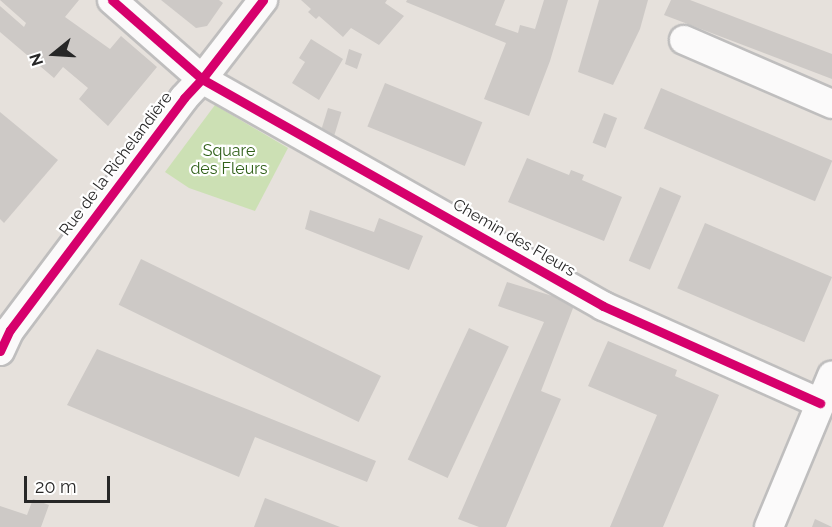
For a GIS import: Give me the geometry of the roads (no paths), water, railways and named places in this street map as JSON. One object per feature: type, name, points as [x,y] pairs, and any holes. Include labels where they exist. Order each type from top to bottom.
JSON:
[{"type":"street","name":"Chemin des Fleurs","points":[[112,0],[202,79],[603,306],[820,403]]},
{"type":"street","name":"Rue de la Richelandière","points":[[0,351],[10,330],[184,98],[202,79],[263,0]]},
{"type":"street","points":[[684,40],[832,104]]},
{"type":"street","points":[[769,527],[832,376]]},
{"type":"park label","name":"Square des Fleurs","points":[[229,160]]}]
